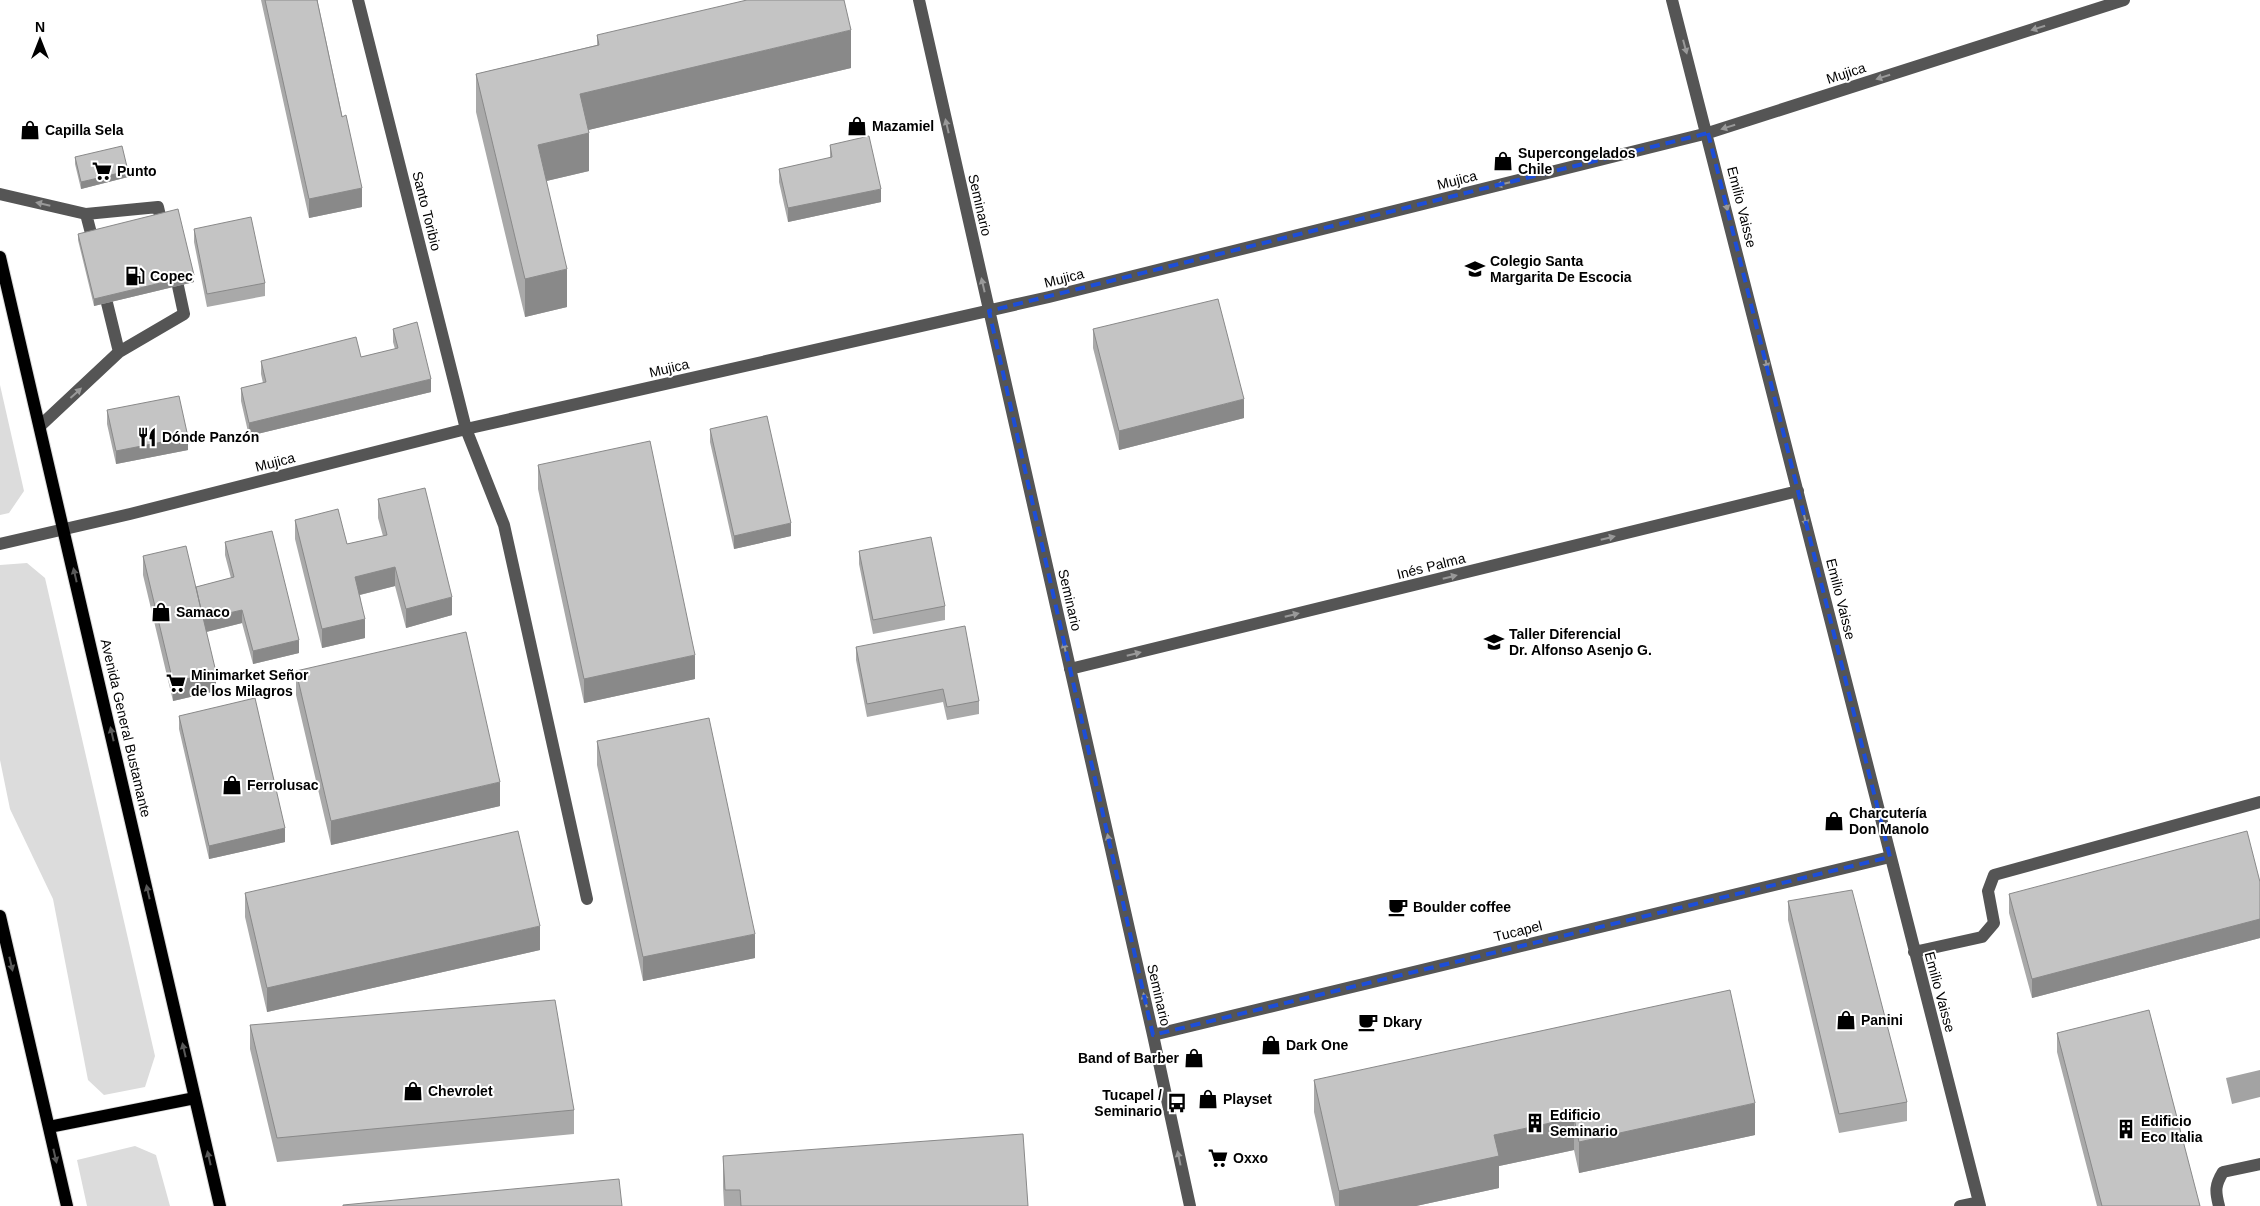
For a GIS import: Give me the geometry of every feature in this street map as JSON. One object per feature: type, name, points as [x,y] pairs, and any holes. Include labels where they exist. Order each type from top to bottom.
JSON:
[{"type":"main road","name":"Avenida General Bustamante","points":[[0,257],[220,1206]]},
{"type":"main road","points":[[0,916],[66,1206]]},
{"type":"main road","points":[[49,1128],[195,1098]]},
{"type":"street","name":"Santo Toribio","points":[[358,0],[466,429],[504,525],[587,899]]},
{"type":"street","name":"Seminario","points":[[919,0],[1190,1206]]},
{"type":"street","name":"Emilio Vaisse","points":[[1672,0],[1708,133],[1979,1204]]},
{"type":"street","name":"Mujica","points":[[0,544],[64,530],[466,429],[989,311],[1708,133],[2124,0]]},
{"type":"street","points":[[0,194],[86,214],[158,208],[161,220]]},
{"type":"street","points":[[86,214],[92,237]]},
{"type":"street","points":[[40,426],[118,352],[184,314],[178,286]]},
{"type":"street","points":[[107,303],[118,352]]},
{"type":"street","name":"Inés Palma","points":[[1070,669],[1798,491]]},
{"type":"street","points":[[1914,952],[1982,937],[1994,923],[1988,891],[1994,874],[2260,802]]},
{"type":"street","name":"Tucapel","points":[[1153,1035],[1890,857]]},
{"type":"street","points":[[2218,1206],[2215,1193],[2216,1183],[2223,1172],[2260,1164]]},
{"type":"street","points":[[1960,1206],[1979,1204]]},
{"type":"highlighted area","points":[[1708,133],[1890,857],[1153,1035],[989,311]]},
{"type":"shaded area","points":[[0,385],[24,491],[9,513],[0,515]]},
{"type":"shaded area","points":[[27,563],[45,578],[155,1056],[145,1087],[104,1095],[88,1080],[53,899],[10,809],[0,760],[0,565]]},
{"type":"shaded area","points":[[2260,1070],[2260,1097],[2232,1104],[2226,1078]]},
{"type":"shaded area","points":[[135,1146],[156,1155],[170,1206],[87,1206],[77,1160]]},
{"type":"building","points":[[265,0],[317,0],[342,117],[346,115],[362,188],[309,199]]},
{"type":"building","points":[[747,0],[844,0],[851,30],[580,94],[589,133],[538,145],[567,269],[525,279],[476,74],[599,45],[597,35]]},
{"type":"building","points":[[869,136],[881,189],[788,208],[779,169],[832,157],[830,145]]},
{"type":"building","name":"Punto","points":[[122,146],[128,171],[81,182],[75,157]]},
{"type":"building","points":[[178,209],[194,275],[94,299],[78,234]]},
{"type":"building","points":[[251,217],[265,283],[207,294],[194,229]]},
{"type":"building","points":[[1218,299],[1244,399],[1119,431],[1093,329]]},
{"type":"building","points":[[417,322],[431,379],[249,423],[241,388],[266,382],[261,361],[356,337],[361,357],[398,348],[393,329]]},
{"type":"building","name":"Dónde Panzón","points":[[179,396],[188,437],[116,451],[107,410]]},
{"type":"building","points":[[767,416],[791,523],[734,536],[710,429]]},
{"type":"building","points":[[650,441],[695,655],[584,679],[538,465]]},
{"type":"building","points":[[425,488],[452,597],[406,609],[395,567],[355,577],[365,619],[322,629],[295,520],[338,509],[347,544],[387,535],[378,499]]},
{"type":"building","points":[[272,531],[299,640],[253,651],[242,610],[203,619],[196,587],[234,577],[225,542]]},
{"type":"building","points":[[931,537],[945,606],[873,620],[859,551]]},
{"type":"building","points":[[186,546],[216,672],[173,682],[143,556]]},
{"type":"building","points":[[965,626],[979,701],[947,707],[943,689],[867,704],[856,647]]},
{"type":"building","points":[[466,632],[500,782],[331,821],[296,671]]},
{"type":"building","name":"Ferrolusac","points":[[255,698],[285,828],[209,846],[179,716]]},
{"type":"building","points":[[709,718],[755,934],[643,957],[597,741]]},
{"type":"building","points":[[518,831],[540,926],[267,988],[245,893]]},
{"type":"building","points":[[2247,831],[2260,882],[2260,919],[2032,979],[2009,894]]},
{"type":"building","name":"Panini","points":[[1852,890],[1907,1102],[1839,1114],[1788,901]]},
{"type":"building","name":"Edificio Seminario","points":[[1730,990],[1755,1103],[1579,1142],[1574,1118],[1494,1135],[1499,1156],[1339,1191],[1314,1080]]},
{"type":"building","name":"Chevrolet","points":[[555,1000],[574,1110],[277,1138],[250,1025]]},
{"type":"building","name":"Edificio Eco Italia","points":[[2149,1010],[2200,1206],[2102,1206],[2057,1033]]},
{"type":"building","points":[[1023,1134],[1028,1206],[741,1206],[740,1190],[725,1190],[723,1156]]},
{"type":"building","points":[[619,1179],[622,1206],[343,1206],[343,1205]]},
{"type":"place","name":"Mazamiel","points":[[857,126]]},
{"type":"place","name":"Capilla Sela","points":[[30,130]]},
{"type":"place","name":"Supercongelados Chile","points":[[1503,161]]},
{"type":"place","name":"Punto","points":[[102,171]]},
{"type":"place","name":"Colegio Santa Margarita De Escocia","points":[[1475,269]]},
{"type":"place","name":"Copec","points":[[135,276]]},
{"type":"place","name":"Dónde Panzón","points":[[147,437]]},
{"type":"place","name":"Samaco","points":[[161,612]]},
{"type":"place","name":"Taller Diferencial Dr. Alfonso Asenjo G.","points":[[1494,642]]},
{"type":"place","name":"Minimarket Señor de los Milagros","points":[[176,683]]},
{"type":"place","name":"Ferrolusac","points":[[232,785]]},
{"type":"place","name":"Charcutería Don Manolo","points":[[1834,821]]},
{"type":"place","name":"Boulder coffee","points":[[1398,907]]},
{"type":"place","name":"Panini","points":[[1846,1020]]},
{"type":"place","name":"Dkary","points":[[1368,1022]]},
{"type":"place","name":"Dark One","points":[[1271,1045]]},
{"type":"place","name":"Band of Barber","points":[[1194,1058]]},
{"type":"place","name":"Chevrolet","points":[[413,1091]]},
{"type":"place","name":"Playset","points":[[1208,1099]]},
{"type":"place","name":"Tucapel / Seminario","points":[[1177,1103]]},
{"type":"place","name":"Edificio Seminario","points":[[1535,1123]]},
{"type":"place","name":"Edificio Eco Italia","points":[[2126,1129]]},
{"type":"place","name":"Oxxo","points":[[1218,1158]]}]
